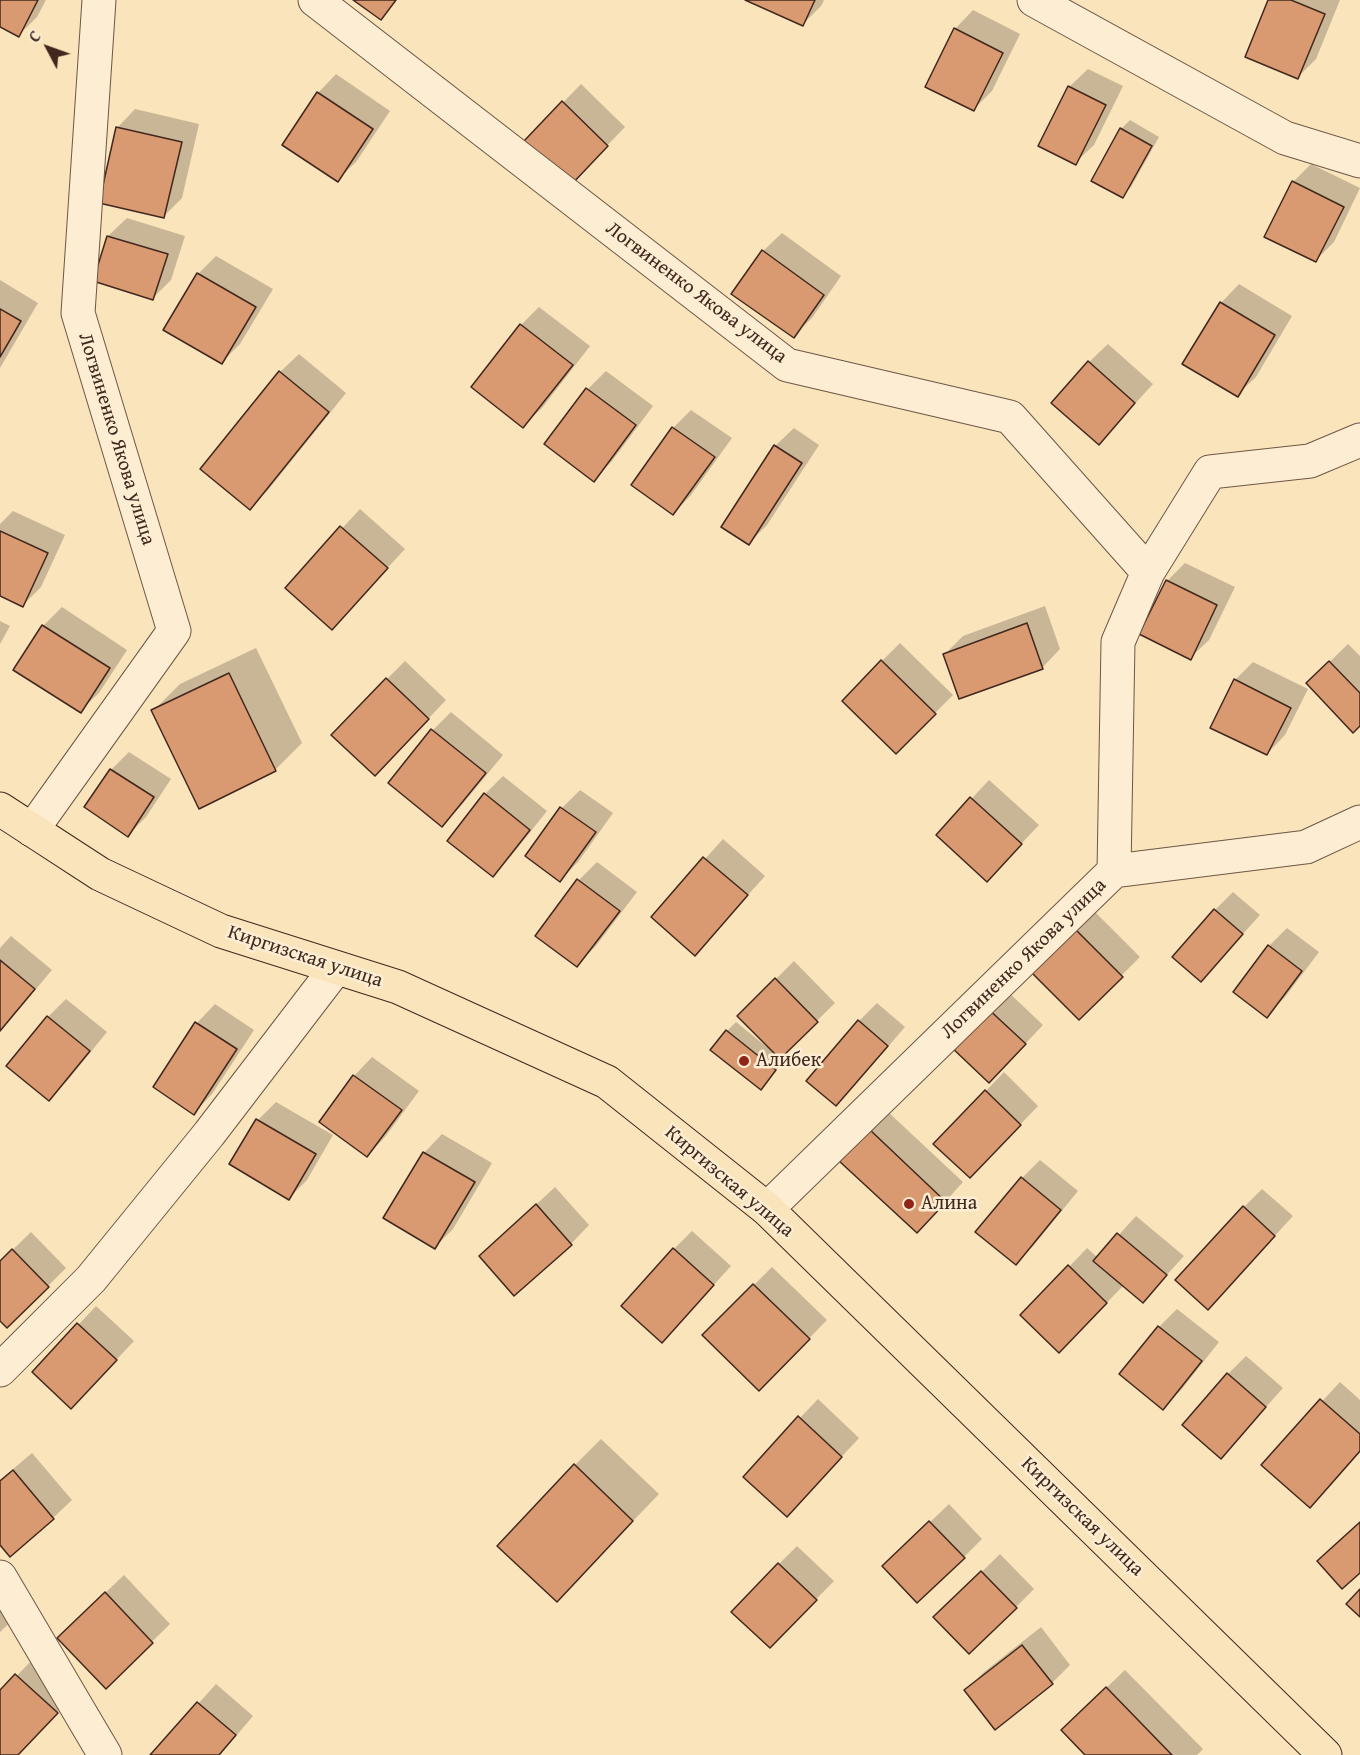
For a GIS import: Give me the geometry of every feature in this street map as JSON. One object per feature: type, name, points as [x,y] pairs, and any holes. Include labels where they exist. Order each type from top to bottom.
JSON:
[{"type":"main road","name":"Киргизская улица","points":[[0,809],[100,874],[221,931],[398,987],[607,1082],[767,1209],[1325,1755]]},
{"type":"street","name":"Логвиненко Якова улица","points":[[32,830],[174,631],[78,313],[99,0]]},
{"type":"street","name":"Логвиненко Якова улица","points":[[315,0],[787,365],[1010,417],[1148,572]]},
{"type":"street","points":[[1034,0],[1285,138],[1360,161]]},
{"type":"street","name":"Логвиненко Якова улица","points":[[767,1209],[1114,871],[1118,642],[1148,572],[1210,472],[1310,461],[1360,440]]},
{"type":"street","points":[[1114,871],[1306,847],[1360,822]]},
{"type":"street","points":[[0,1370],[91,1279],[209,1134],[336,968]]},
{"type":"street","points":[[0,1577],[105,1755]]},
{"type":"building","points":[[0,0],[38,0],[19,37],[0,27]]},
{"type":"building","points":[[353,0],[396,0],[381,20]]},
{"type":"building","points":[[745,0],[815,0],[803,26]]},
{"type":"building","points":[[1268,0],[1291,0],[1325,14],[1298,79],[1245,57]]},
{"type":"building","points":[[954,28],[1003,53],[974,111],[925,87]]},
{"type":"building","points":[[1068,86],[1106,105],[1076,165],[1038,146]]},
{"type":"building","points":[[317,92],[373,129],[338,182],[282,145]]},
{"type":"building","points":[[562,101],[608,146],[570,186],[524,141]]},
{"type":"building","points":[[116,127],[182,142],[164,218],[99,203]]},
{"type":"building","points":[[1120,128],[1152,146],[1123,198],[1091,181]]},
{"type":"building","points":[[1292,181],[1344,207],[1316,262],[1264,237]]},
{"type":"building","points":[[107,236],[168,254],[153,300],[93,281]]},
{"type":"building","points":[[762,250],[824,295],[794,338],[731,294]]},
{"type":"building","points":[[197,273],[256,307],[222,364],[163,330]]},
{"type":"building","points":[[1220,302],[1275,335],[1238,397],[1182,364]]},
{"type":"building","points":[[0,309],[21,321],[0,357]]},
{"type":"building","points":[[520,324],[573,365],[523,428],[471,387]]},
{"type":"building","points":[[1088,361],[1135,403],[1099,445],[1051,403]]},
{"type":"building","points":[[279,371],[329,412],[250,510],[200,469]]},
{"type":"building","points":[[586,388],[636,425],[594,482],[544,444]]},
{"type":"building","points":[[672,427],[715,457],[673,515],[631,485]]},
{"type":"building","points":[[774,445],[802,463],[749,545],[721,527]]},
{"type":"building","points":[[340,526],[388,568],[332,630],[285,588]]},
{"type":"building","points":[[0,531],[48,553],[23,607],[0,596]]},
{"type":"building","points":[[1166,580],[1217,605],[1191,660],[1139,634]]},
{"type":"building","points":[[1027,623],[1043,669],[959,699],[943,654]]},
{"type":"building","points":[[42,625],[110,668],[81,713],[13,670]]},
{"type":"building","points":[[881,660],[936,714],[896,754],[842,701]]},
{"type":"building","points":[[1329,661],[1360,693],[1360,726],[1353,733],[1306,683]]},
{"type":"building","points":[[229,673],[276,771],[199,809],[151,710]]},
{"type":"building","points":[[386,678],[429,719],[375,776],[331,735]]},
{"type":"building","points":[[1234,679],[1291,708],[1267,755],[1210,728]]},
{"type":"building","points":[[431,729],[486,773],[442,827],[388,783]]},
{"type":"building","points":[[110,769],[154,797],[128,837],[84,807]]},
{"type":"building","points":[[484,793],[530,830],[493,877],[447,841]]},
{"type":"building","points":[[970,797],[1022,844],[987,882],[936,835]]},
{"type":"building","points":[[560,807],[596,832],[560,882],[525,856]]},
{"type":"building","points":[[703,857],[748,895],[695,956],[651,917]]},
{"type":"building","points":[[577,879],[620,911],[577,967],[535,936]]},
{"type":"building","points":[[1214,909],[1243,934],[1201,982],[1172,957]]},
{"type":"building","points":[[1074,928],[1123,977],[1079,1020],[1031,972]]},
{"type":"building","points":[[1268,945],[1302,971],[1267,1018],[1233,992]]},
{"type":"building","points":[[0,960],[35,989],[0,1031]]},
{"type":"building","points":[[775,978],[818,1022],[780,1059],[737,1016]]},
{"type":"building","points":[[985,1006],[1026,1044],[989,1083],[949,1045]]},
{"type":"building","points":[[47,1016],[90,1051],[49,1101],[6,1066]]},
{"type":"building","points":[[858,1020],[888,1046],[836,1106],[806,1081]]},
{"type":"building","points":[[195,1022],[237,1049],[194,1115],[153,1087]]},
{"type":"building","points":[[726,1030],[776,1070],[761,1090],[710,1050]]},
{"type":"building","points":[[353,1075],[402,1110],[367,1157],[319,1122]]},
{"type":"building","points":[[985,1090],[1021,1125],[970,1178],[933,1144]]},
{"type":"building","points":[[256,1119],[316,1154],[289,1200],[229,1164]]},
{"type":"building","points":[[868,1128],[946,1202],[917,1233],[838,1160]]},
{"type":"building","points":[[423,1152],[475,1182],[435,1249],[383,1218]]},
{"type":"building","points":[[1021,1177],[1061,1210],[1016,1265],[975,1232]]},
{"type":"building","points":[[536,1204],[572,1245],[514,1296],[479,1256]]},
{"type":"building","points":[[1243,1206],[1275,1236],[1208,1310],[1175,1280]]},
{"type":"building","points":[[1117,1233],[1167,1275],[1143,1303],[1093,1261]]},
{"type":"building","points":[[673,1248],[714,1285],[662,1343],[621,1306]]},
{"type":"building","points":[[12,1249],[49,1287],[7,1328],[0,1321],[0,1261]]},
{"type":"building","points":[[1068,1265],[1107,1303],[1059,1353],[1020,1315]]},
{"type":"building","points":[[753,1284],[810,1339],[759,1391],[702,1335]]},
{"type":"building","points":[[77,1323],[117,1360],[71,1409],[32,1372]]},
{"type":"building","points":[[1158,1326],[1202,1361],[1163,1410],[1119,1374]]},
{"type":"building","points":[[1227,1373],[1266,1407],[1221,1459],[1182,1425]]},
{"type":"building","points":[[1320,1399],[1360,1434],[1360,1451],[1310,1508],[1261,1465]]},
{"type":"building","points":[[798,1416],[842,1457],[787,1517],[743,1477]]},
{"type":"building","points":[[574,1464],[633,1521],[557,1602],[497,1546]]},
{"type":"building","points":[[13,1470],[54,1519],[10,1557],[0,1545],[0,1481]]},
{"type":"building","points":[[929,1521],[965,1558],[917,1603],[882,1566]]},
{"type":"building","points":[[1360,1522],[1360,1573],[1342,1589],[1317,1561]]},
{"type":"building","points":[[778,1563],[817,1600],[770,1648],[731,1612]]},
{"type":"building","points":[[981,1571],[1017,1608],[969,1654],[933,1617]]},
{"type":"building","points":[[1360,1589],[1360,1617],[1346,1604]]},
{"type":"building","points":[[105,1592],[153,1643],[106,1689],[57,1638]]},
{"type":"building","points":[[1022,1645],[1053,1684],[995,1730],[964,1690]]},
{"type":"building","points":[[15,1674],[58,1713],[18,1755],[0,1755],[0,1690]]},
{"type":"building","points":[[1106,1687],[1172,1755],[1085,1755],[1061,1730]]},
{"type":"building","points":[[197,1702],[236,1735],[219,1755],[150,1755]]},
{"type":"place","name":"Алибек","points":[[744,1061]]},
{"type":"place","name":"Алина","points":[[909,1204]]}]
